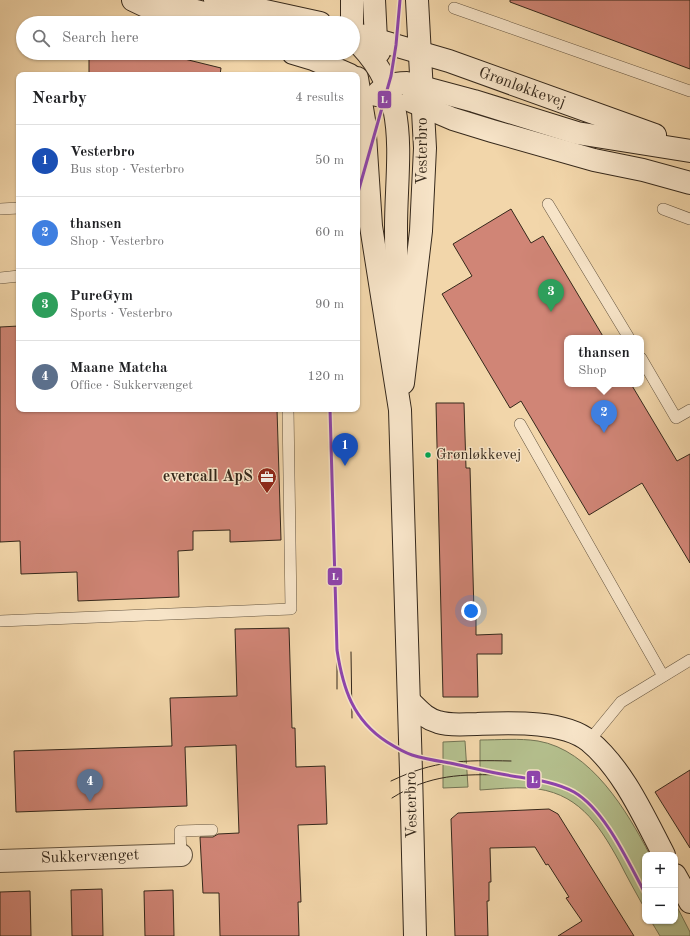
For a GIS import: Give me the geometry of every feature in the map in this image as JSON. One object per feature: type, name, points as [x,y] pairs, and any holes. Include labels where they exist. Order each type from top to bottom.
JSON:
[{"type":"main road","points":[[133,0],[154,10],[173,16]]},
{"type":"main road","points":[[152,0],[216,16]]},
{"type":"main road","points":[[216,0],[288,16]]},
{"type":"main road","points":[[352,0],[352,16]]},
{"type":"main road","name":"Vesterbro","points":[[360,59],[374,0]]},
{"type":"main road","points":[[363,42],[408,37],[415,25],[418,3]]},
{"type":"main road","name":"Vesterbro","points":[[400,410],[421,231],[424,148],[418,3]]},
{"type":"main road","points":[[363,42],[380,58],[391,76],[389,87],[397,118],[396,228],[400,410]]},
{"type":"main road","name":"Grønløkkevej","points":[[363,42],[420,53],[449,61],[690,149]]},
{"type":"main road","points":[[315,60],[343,72]]},
{"type":"main road","name":"Vesterbro","points":[[358,72],[360,60]]},
{"type":"main road","points":[[360,77],[389,87],[407,84],[453,119],[594,160],[643,170],[690,183]]},
{"type":"main road","points":[[365,128],[369,109],[373,100],[389,87]]},
{"type":"main road","name":"Vesterbro","points":[[360,96],[365,128],[371,226],[400,410],[409,701],[414,936]]},
{"type":"main road","points":[[422,96],[474,102],[577,133],[690,149]]},
{"type":"main road","points":[[409,701],[421,714],[438,722],[453,725],[502,723],[541,724],[569,731],[589,741],[605,758],[626,785],[662,852]]},
{"type":"main road","name":"Sukkervænget","points":[[0,861],[181,855]]},
{"type":"main road","points":[[678,880],[690,902]]},
{"type":"lane","points":[[454,8],[690,92]]},
{"type":"lane","points":[[548,204],[627,335]]},
{"type":"lane","points":[[0,209],[16,208]]},
{"type":"lane","points":[[663,209],[690,219]]},
{"type":"lane","points":[[0,278],[16,276]]},
{"type":"lane","points":[[644,363],[676,418],[690,410]]},
{"type":"lane","points":[[0,621],[291,610],[288,412]]},
{"type":"lane","points":[[520,424],[663,676]]},
{"type":"lane","points":[[589,741],[621,702],[690,660]]},
{"type":"lane","points":[[181,855],[180,831],[212,830]]},
{"type":"green space","points":[[516,739],[538,741],[557,747],[575,756],[591,769],[618,802],[648,852],[642,852],[642,904],[603,834],[584,811],[573,802],[546,790],[511,788],[480,790],[480,740]]},
{"type":"green space","points":[[465,741],[468,787],[443,788],[443,742]]},
{"type":"green space","points":[[678,909],[690,932],[690,936],[660,936],[653,924],[678,924]]},
{"type":"building","points":[[510,0],[690,0],[690,69],[510,2]]},
{"type":"building","points":[[89,60],[188,60],[221,68],[220,72],[89,72]]},
{"type":"building","points":[[511,209],[531,243],[543,236],[602,335],[564,335],[564,387],[633,387],[677,461],[690,454],[690,563],[642,483],[589,515],[521,401],[510,408],[442,294],[472,276],[453,244]]},
{"type":"building","points":[[16,326],[16,412],[277,412],[281,540],[230,542],[230,530],[193,531],[193,550],[178,551],[179,597],[78,601],[77,572],[21,574],[20,541],[0,542],[0,327]]},
{"type":"building","points":[[436,403],[464,403],[466,468],[470,468],[476,635],[502,634],[502,654],[477,654],[478,697],[443,697]]},
{"type":"building","points":[[289,628],[292,728],[295,728],[296,767],[325,766],[327,824],[298,825],[301,902],[298,902],[299,936],[220,936],[219,893],[203,893],[200,837],[213,837],[218,834],[239,833],[236,745],[185,747],[187,806],[16,812],[14,751],[172,746],[170,698],[237,696],[235,629]]},
{"type":"building","points":[[690,770],[690,848],[655,792]]},
{"type":"building","points":[[549,809],[558,814],[634,936],[558,936],[582,921],[566,898],[569,897],[535,847],[490,848],[491,882],[489,882],[489,901],[487,901],[488,936],[455,936],[451,819],[458,813]]},
{"type":"building","points":[[102,889],[103,936],[72,936],[71,890]]},
{"type":"building","points":[[173,890],[174,936],[145,936],[144,891]]},
{"type":"building","points":[[30,891],[31,936],[0,936],[0,892]]},
{"type":"tram line","points":[[337,650],[337,689]]},
{"type":"tram line","points":[[351,652],[352,718]]},
{"type":"tram line","points":[[391,781],[407,774],[436,765],[464,761],[511,761]]},
{"type":"tram line","points":[[392,798],[420,784],[447,777],[506,775]]},
{"type":"transit line","name":"L","points":[[360,185],[391,76],[396,45],[400,0]]},
{"type":"transit line","name":"L","points":[[330,412],[337,650],[346,690],[358,714],[375,733],[396,748],[412,755],[541,781],[558,785],[574,792],[585,800],[606,824],[642,888]]},
{"type":"place","name":"PureGym","points":[[551,312]]},
{"type":"place","name":"thansen","points":[[604,433]]},
{"type":"place","name":"Grønløkkevej","points":[[428,455]]},
{"type":"place","name":"Vesterbro","points":[[345,466]]},
{"type":"place","name":"evercall ApS","points":[[267,494]]},
{"type":"place","name":"Maane Matcha","points":[[90,802]]}]
